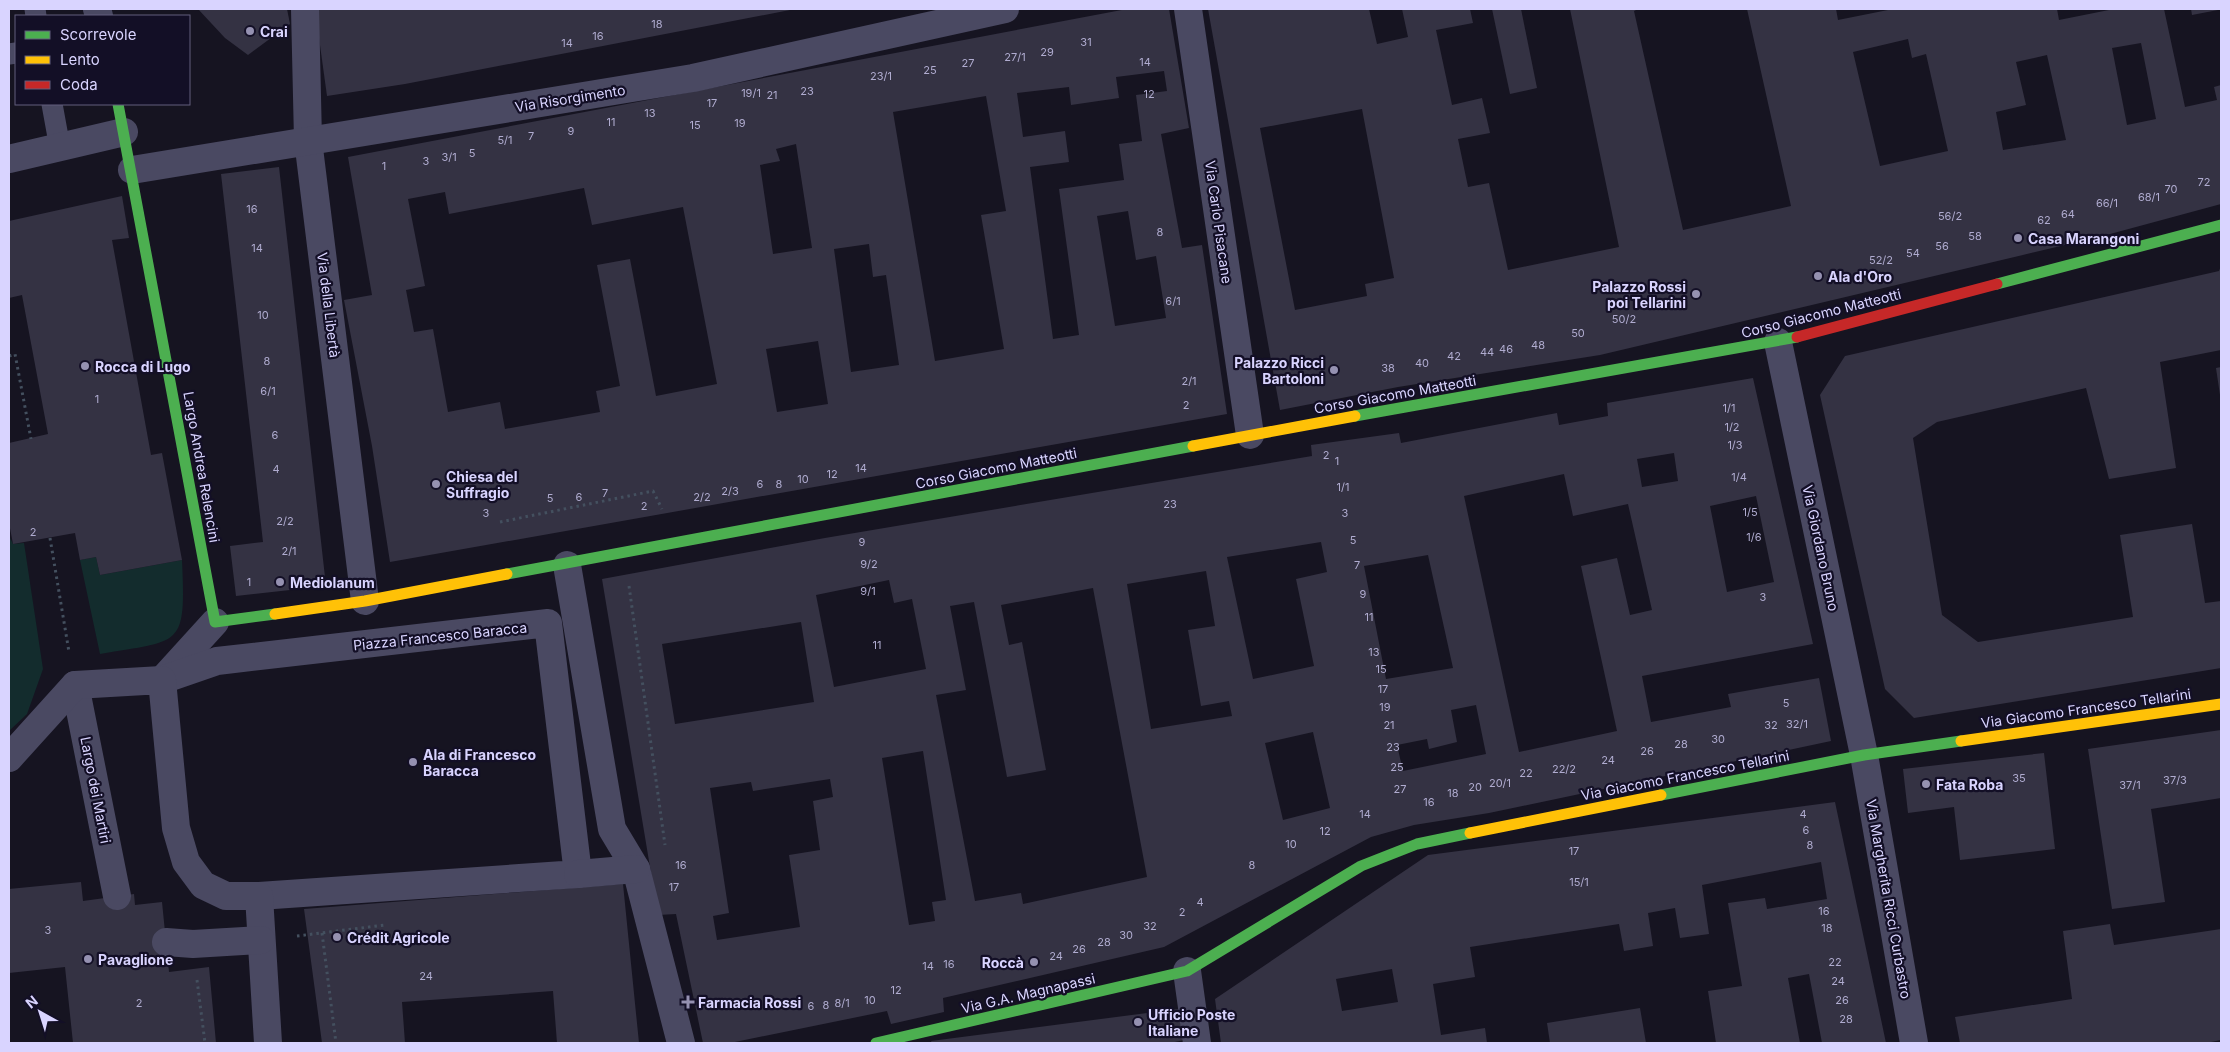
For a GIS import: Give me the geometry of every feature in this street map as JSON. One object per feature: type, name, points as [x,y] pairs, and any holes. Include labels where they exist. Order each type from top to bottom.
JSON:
[{"type":"street","name":"Via della Libertà","points":[[305,9],[308,140],[365,601]]},
{"type":"street","name":"Via Risorgimento","points":[[132,170],[693,78],[1005,9]]},
{"type":"street","name":"Via Carlo Pisacane","points":[[1188,9],[1250,435]]},
{"type":"street","name":"Largo Andrea Relencini","points":[[118,105],[132,170],[215,622]]},
{"type":"street","points":[[9,159],[124,132]]},
{"type":"street","name":"Corso Giacomo Matteotti","points":[[567,564],[1250,435],[1778,342],[2221,225]]},
{"type":"street","name":"Via Giordano Bruno","points":[[1778,342],[1864,755]]},
{"type":"street","points":[[9,758],[75,685],[162,680],[215,622],[365,601],[567,564],[612,829],[636,869],[681,1043]]},
{"type":"street","name":"Piazza Francesco Baracca","points":[[162,680],[217,661],[548,624],[578,874]]},
{"type":"street","points":[[162,680],[176,828],[186,862],[203,885],[226,896],[259,896],[636,869]]},
{"type":"street","name":"Largo dei Martiri","points":[[75,685],[117,896]]},
{"type":"street","name":"Via Giacomo Francesco Tellarini","points":[[1187,971],[1361,866],[1417,844],[1864,755],[2221,704]]},
{"type":"street","name":"Via Margherita Ricci Curbastro","points":[[1864,755],[1914,1043]]},
{"type":"street","points":[[259,896],[268,1043]]},
{"type":"street","points":[[166,942],[194,944],[262,940]]},
{"type":"street","points":[[1187,971],[1197,1043]]},
{"type":"street","name":"Via G.A. Magnapassi","points":[[876,1043],[904,1040],[1187,971]]},
{"type":"lane","points":[[52,105],[60,148]]},
{"type":"path","points":[[9,356],[15,354],[31,439]]},
{"type":"path","points":[[500,522],[653,491],[680,543]]},
{"type":"path","points":[[50,538],[75,685]]},
{"type":"path","points":[[322,933],[336,1043]]},
{"type":"path","points":[[194,944],[205,1043]]},
{"type":"green space","points":[[9,536],[13,544],[24,543],[43,669],[27,714],[9,731]]},
{"type":"green space","points":[[96,557],[100,575],[182,560],[182,610],[179,625],[173,635],[148,646],[100,654],[80,560]]},
{"type":"building","name":"Crai","points":[[198,9],[287,9],[290,24],[248,55],[225,38]]},
{"type":"building","points":[[315,9],[790,10],[405,84],[327,96]]},
{"type":"building","points":[[1127,9],[1169,9],[1189,128],[1161,134],[1182,248],[1202,245],[1227,414],[390,562],[372,446],[344,300],[372,295],[348,157]],"holes":[[[1164,71],[1167,91],[1136,95],[1142,141],[1119,144],[1124,180],[1059,189],[1079,335],[1053,339],[1030,167],[1069,162],[1065,131],[1023,137],[1017,93],[1069,87],[1071,105],[1119,98],[1116,77]],[[986,96],[1006,211],[981,215],[1004,349],[935,361],[893,112]],[[796,144],[812,248],[773,254],[760,165],[780,161],[776,149]],[[584,188],[592,225],[683,207],[717,384],[656,396],[630,259],[597,265],[620,386],[596,391],[600,412],[505,429],[500,402],[448,412],[433,329],[414,332],[406,290],[425,286],[408,199],[445,192],[449,214]],[[1128,211],[1136,260],[1156,256],[1166,318],[1115,326],[1097,216]],[[869,244],[873,277],[886,275],[899,365],[851,372],[834,249]],[[818,341],[828,404],[777,412],[766,349]]]},
{"type":"building","points":[[1208,9],[1369,9],[1377,44],[1408,37],[1402,9],[1470,9],[1473,23],[1436,30],[1452,105],[1482,98],[1490,133],[1458,139],[1468,187],[1489,183],[1508,270],[1619,247],[1570,9],[1638,9],[1634,11],[1683,230],[1791,206],[1747,9],[1836,9],[1838,20],[1893,9],[2057,9],[2059,20],[2114,9],[2164,9],[2185,107],[2217,100],[2214,87],[2221,85],[2221,204],[2099,237],[1600,355],[1398,387],[1280,410]],"holes":[[[1908,39],[1912,58],[1926,54],[1948,151],[1880,166],[1853,52]],[[2141,43],[2156,119],[2127,125],[2112,48]],[[2047,55],[2066,140],[2003,150],[1996,112],[2026,105],[2016,62]],[[1362,109],[1394,278],[1365,284],[1367,296],[1295,310],[1260,128]]]},
{"type":"building","points":[[1492,9],[1521,9],[1537,88],[1510,94]]},
{"type":"building","points":[[2191,9],[2218,9],[2218,10],[2192,15]]},
{"type":"building","points":[[279,167],[326,586],[236,596],[230,546],[263,542],[221,174]]},
{"type":"building","name":"Rocca di Lugo","points":[[122,196],[129,238],[112,240],[151,455],[162,453],[182,560],[100,575],[96,557],[80,560],[75,533],[13,544],[9,523],[9,443],[48,434],[22,295],[9,298],[9,221]]},
{"type":"building","points":[[2221,266],[2221,350],[2160,362],[2176,468],[2109,479],[2086,388],[1937,422],[1913,438],[1942,615],[1978,642],[2133,617],[2120,535],[2192,524],[2205,603],[2221,601],[2221,668],[1914,718],[1885,689],[1820,395],[1845,356],[2219,271]]},
{"type":"building","points":[[2221,367],[2221,395],[2220,395],[2216,368]]},
{"type":"building","points":[[1753,378],[1813,644],[1642,676],[1651,722],[1731,707],[1728,694],[1819,678],[1831,741],[1489,813],[1414,825],[1371,837],[1164,947],[943,998],[944,1012],[891,1024],[887,1011],[730,1043],[703,1043],[676,914],[658,915],[602,579],[825,538],[1312,456],[1311,445],[1399,433],[1401,443],[1557,413],[1559,425],[1608,416],[1607,403]],"holes":[[[1674,453],[1678,481],[1642,487],[1637,459]],[[1564,474],[1573,516],[1628,504],[1652,610],[1630,615],[1617,558],[1581,566],[1617,731],[1519,752],[1464,496]],[[1756,496],[1774,582],[1727,592],[1710,506]],[[1321,542],[1327,572],[1296,579],[1314,666],[1253,679],[1227,557]],[[1428,555],[1453,668],[1386,679],[1364,566]],[[1206,571],[1215,626],[1188,630],[1201,706],[1229,701],[1232,716],[1151,729],[1127,584]],[[889,580],[894,603],[912,599],[926,669],[834,687],[816,595]],[[1093,588],[1147,877],[1023,904],[1021,893],[975,901],[936,695],[966,690],[950,606],[974,602],[1007,777],[1046,770],[1022,642],[1009,645],[1001,605]],[[801,622],[814,702],[675,724],[662,644]],[[1476,705],[1486,754],[1403,771],[1397,745],[1427,739],[1429,749],[1457,742],[1451,710]],[[1313,732],[1330,808],[1283,820],[1265,743]],[[923,751],[946,900],[932,902],[935,921],[909,925],[882,758]],[[830,779],[833,797],[813,801],[820,850],[789,855],[800,927],[717,940],[713,916],[729,913],[710,788],[751,782],[753,791]]]},
{"type":"building","points":[[2221,730],[2221,798],[2151,809],[2165,902],[2112,909],[2088,749]]},
{"type":"building","points":[[2044,753],[2055,849],[1960,860],[1954,807],[1908,813],[1903,769]]},
{"type":"building","points":[[1835,802],[1886,1043],[1822,1043],[1809,974],[1788,978],[1800,1043],[1716,1043],[1708,991],[1742,986],[1728,903],[1765,898],[1767,909],[1827,899],[1821,862],[1702,885],[1709,934],[1680,938],[1675,908],[1648,913],[1653,946],[1624,951],[1619,924],[1470,947],[1475,977],[1433,984],[1441,1035],[1485,1028],[1487,1043],[1221,1043],[1215,999],[1428,855]],"holes":[[[1392,969],[1398,1002],[1342,1011],[1336,979]]]},
{"type":"building","name":"Pavaglione","points":[[81,882],[83,901],[134,894],[135,905],[162,902],[169,972],[209,967],[216,1043],[73,1043],[65,967],[9,973],[9,889]]},
{"type":"building","points":[[623,884],[639,1043],[557,1043],[553,991],[402,1002],[405,1043],[322,1043],[304,909]]},
{"type":"building","points":[[2110,924],[2114,945],[2221,929],[2221,1040],[2206,1043],[1960,1043],[1955,1017],[2072,999],[2063,931]]},
{"type":"building","points":[[1640,1008],[1646,1043],[1550,1043],[1547,1023]]},
{"type":"building","points":[[1178,1009],[1184,1040],[1170,1043],[932,1043],[931,1041]]},
{"type":"traffic: fast","points":[[118,105],[215,622],[275,614]]},
{"type":"traffic: fast","points":[[1997,284],[2221,225]]},
{"type":"traffic: fast","points":[[1355,416],[1797,337]]},
{"type":"traffic: fast","points":[[507,574],[1193,446]]},
{"type":"traffic: fast","points":[[1661,795],[1864,755],[1961,741]]},
{"type":"traffic: fast","points":[[876,1043],[1187,971],[1361,866],[1417,844],[1470,833]]},
{"type":"traffic: slow","points":[[1193,446],[1355,416]]},
{"type":"traffic: slow","points":[[275,614],[365,601],[507,574]]},
{"type":"traffic: slow","points":[[1961,741],[2221,704]]},
{"type":"traffic: slow","points":[[1470,833],[1661,795]]},
{"type":"traffic: jam","points":[[1797,337],[1997,284]]},
{"type":"place","name":"Crai","points":[[250,31]]},
{"type":"place","name":"Casa Marangoni","points":[[2018,238]]},
{"type":"place","name":"Ala d'Oro","points":[[1818,276]]},
{"type":"place","name":"Palazzo Rossi poi Tellarini","points":[[1696,294]]},
{"type":"place","name":"Rocca di Lugo","points":[[85,366]]},
{"type":"place","name":"Palazzo Ricci Bartoloni","points":[[1334,370]]},
{"type":"place","name":"Chiesa del Suffragio","points":[[436,484]]},
{"type":"place","name":"Mediolanum","points":[[280,582]]},
{"type":"place","name":"Ala di Francesco Baracca","points":[[413,762]]},
{"type":"place","name":"Fata Roba","points":[[1926,784]]},
{"type":"place","name":"Crédit Agricole","points":[[337,937]]},
{"type":"place","name":"Pavaglione","points":[[88,959]]},
{"type":"place","name":"Roccà","points":[[1034,962]]},
{"type":"place","name":"Farmacia Rossi","points":[[688,1002]]},
{"type":"place","name":"Ufficio Poste Italiane","points":[[1138,1022]]}]
